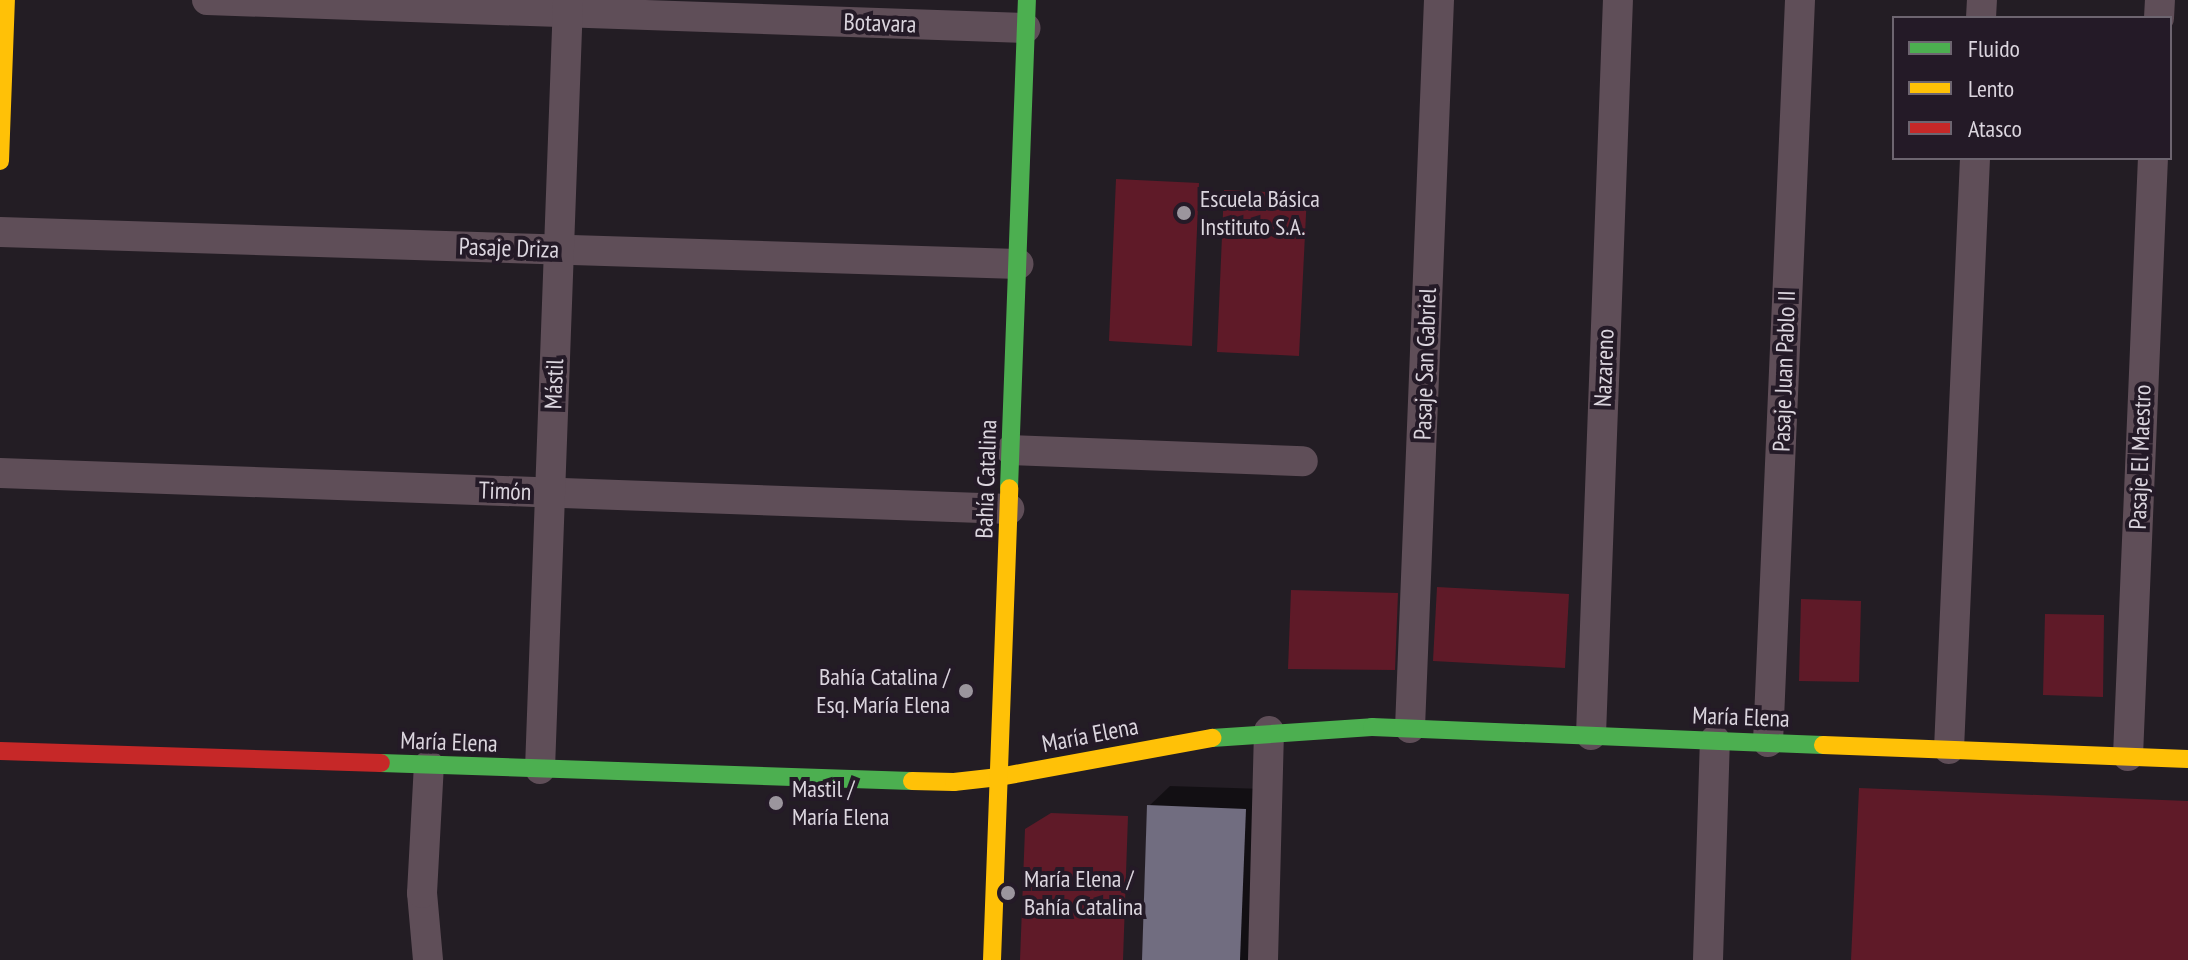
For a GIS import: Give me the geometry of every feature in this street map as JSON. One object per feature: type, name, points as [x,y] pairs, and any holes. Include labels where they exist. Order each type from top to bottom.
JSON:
[{"type":"street","points":[[0,161],[6,0]]},
{"type":"street","name":"Botavara","points":[[207,0],[1026,14]]},
{"type":"street","name":"Pasaje San Gabriel","points":[[1410,728],[1439,0]]},
{"type":"street","name":"Nazareno","points":[[1591,735],[1618,0]]},
{"type":"street","name":"Pasaje Juan Pablo II","points":[[1768,742],[1800,0]]},
{"type":"street","name":"Mástil","points":[[540,769],[568,6]]},
{"type":"street","name":"Bahía Catalina","points":[[992,960],[1026,14]]},
{"type":"street","points":[[1949,749],[1975,160]]},
{"type":"street","name":"Pasaje El Maestro","points":[[2128,756],[2153,160]]},
{"type":"street","name":"Pasaje Driza","points":[[0,232],[1018,264]]},
{"type":"street","points":[[1011,450],[1303,461]]},
{"type":"street","name":"Timón","points":[[0,473],[1009,509]]},
{"type":"street","name":"María Elena","points":[[0,751],[954,782],[1269,731],[1410,728],[2188,759]]},
{"type":"street","points":[[1263,960],[1269,731]]},
{"type":"street","points":[[1708,960],[1715,740]]},
{"type":"street","points":[[428,960],[422,893],[429,765]]},
{"type":"shaded area","points":[[1116,179],[1199,183],[1192,346],[1109,341]]},
{"type":"shaded area","points":[[1224,190],[1307,194],[1299,356],[1217,352]]},
{"type":"shaded area","points":[[1437,587],[1569,594],[1565,668],[1433,661]]},
{"type":"shaded area","points":[[1291,590],[1398,593],[1395,670],[1288,669]]},
{"type":"shaded area","points":[[1801,599],[1861,601],[1859,682],[1799,681]]},
{"type":"shaded area","points":[[2045,614],[2104,615],[2103,697],[2043,695]]},
{"type":"shaded area","points":[[1859,788],[2188,801],[2188,960],[1851,960]]},
{"type":"shaded area","points":[[1051,813],[1128,816],[1123,960],[1020,960],[1025,829]]},
{"type":"building","points":[[1147,805],[1246,809],[1240,960],[1142,960]]},
{"type":"traffic: fast","points":[[1009,488],[1027,0]]},
{"type":"traffic: fast","points":[[1212,738],[1372,727],[1823,745]]},
{"type":"traffic: fast","points":[[381,763],[912,781]]},
{"type":"traffic: slow","points":[[0,161],[6,0]]},
{"type":"traffic: slow","points":[[992,960],[1009,488]]},
{"type":"traffic: slow","points":[[912,781],[954,782],[999,777],[1212,738]]},
{"type":"traffic: slow","points":[[1823,745],[2188,759]]},
{"type":"traffic: jam","points":[[0,751],[381,763]]},
{"type":"place","name":"Escuela Básica Instituto S.A.","points":[[1184,213]]},
{"type":"place","name":"Bahía Catalina / Esq. María Elena","points":[[966,691]]},
{"type":"place","name":"Mastil / María Elena","points":[[776,803]]},
{"type":"place","name":"María Elena / Bahía Catalina","points":[[1008,893]]}]
